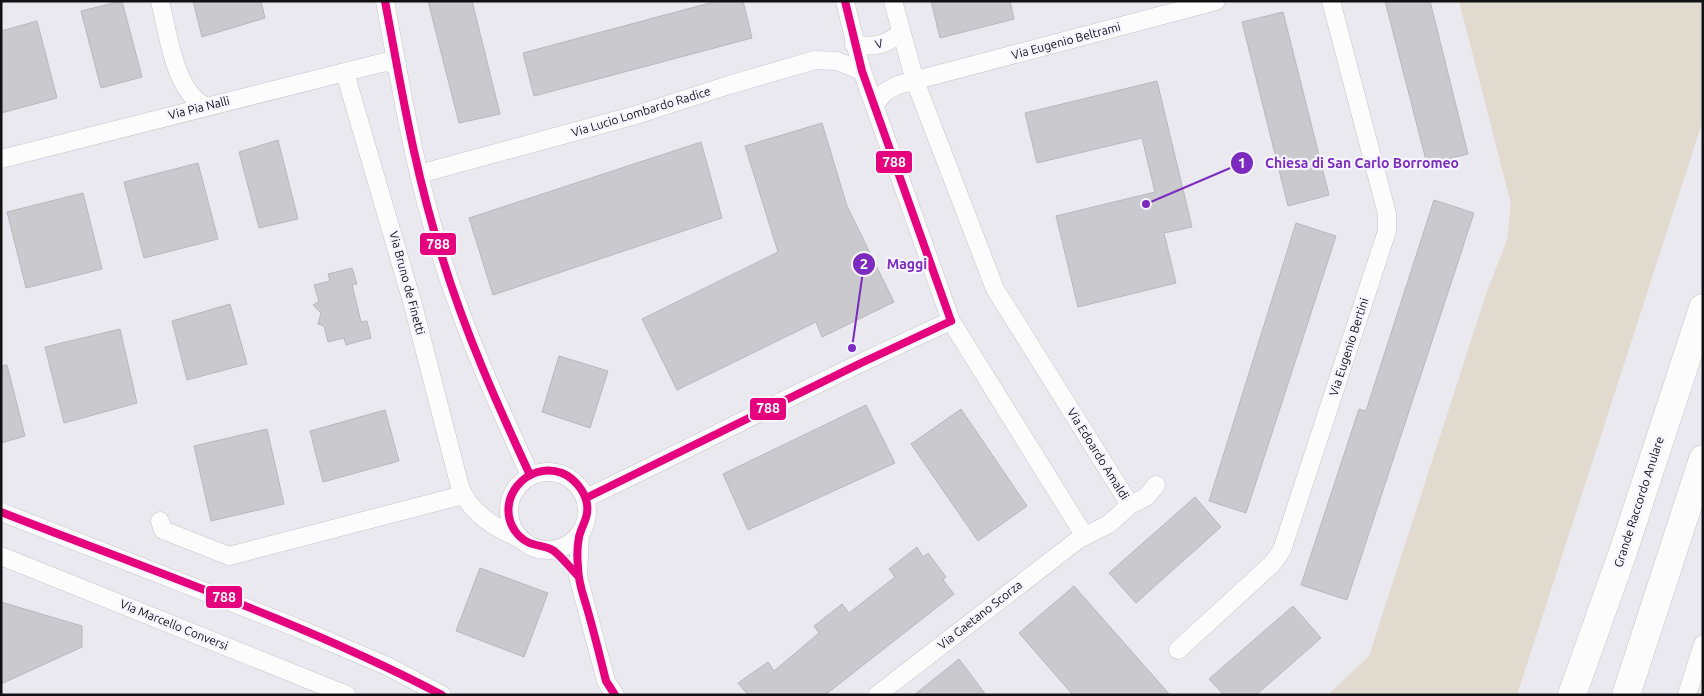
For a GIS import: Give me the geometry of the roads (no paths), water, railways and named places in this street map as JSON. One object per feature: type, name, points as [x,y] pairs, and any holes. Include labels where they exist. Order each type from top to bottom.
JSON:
[{"type":"highway","name":"Grande Raccordo Anulare","points":[[1572,695],[1623,552],[1703,308]]},
{"type":"highway","points":[[1626,695],[1703,459]]},
{"type":"street","points":[[160,1],[182,82],[193,100],[204,106]]},
{"type":"street","points":[[385,1],[418,174],[451,284],[486,374],[530,475]]},
{"type":"street","points":[[845,1],[862,72],[951,320],[1084,535]]},
{"type":"street","name":"Via Edoardo Amaldi","points":[[893,1],[915,81],[995,289],[1130,504],[1109,524],[1084,535]]},
{"type":"street","name":"Via Eugenio Beltrami","points":[[915,81],[1216,1]]},
{"type":"street","name":"Via Eugenio Bertini","points":[[1178,650],[1272,564],[1282,550],[1387,231],[1382,195],[1330,1]]},
{"type":"street","name":"V","points":[[854,44],[878,46],[891,40],[901,32]]},
{"type":"street","name":"Via Lucio Lombardo Radice","points":[[418,174],[636,115],[815,60],[837,61],[862,72]]},
{"type":"street","name":"Via Pia Nalli","points":[[1,160],[204,106],[385,62],[397,65]]},
{"type":"street","name":"Via Bruno de Finetti","points":[[345,73],[413,305],[463,495],[485,519],[499,529],[540,550],[553,550]]},
{"type":"street","points":[[874,105],[894,87],[915,81]]},
{"type":"street","points":[[586,498],[642,472],[878,353],[951,320]]},
{"type":"street","points":[[519,538],[512,528],[508,516],[513,492],[520,482],[530,475],[546,471],[563,474],[581,488],[586,498],[587,516],[580,534],[578,576],[609,691]]},
{"type":"street","points":[[1130,504],[1146,497],[1156,485]]},
{"type":"street","points":[[160,521],[163,530],[229,556],[463,495]]},
{"type":"street","points":[[1,512],[295,627],[387,666],[442,695]]},
{"type":"street","points":[[578,576],[553,550],[568,545],[580,534]]},
{"type":"street","name":"Via Gaetano Scorza","points":[[877,695],[1084,535]]},
{"type":"street","name":"Via Marcello Conversi","points":[[1,556],[346,695]]},
{"type":"street","points":[[1687,695],[1703,644]]},
{"type":"place","name":"Chiesa di San Carlo Borromeo","points":[[1146,204]]},
{"type":"place","name":"Maggi","points":[[852,348]]}]
